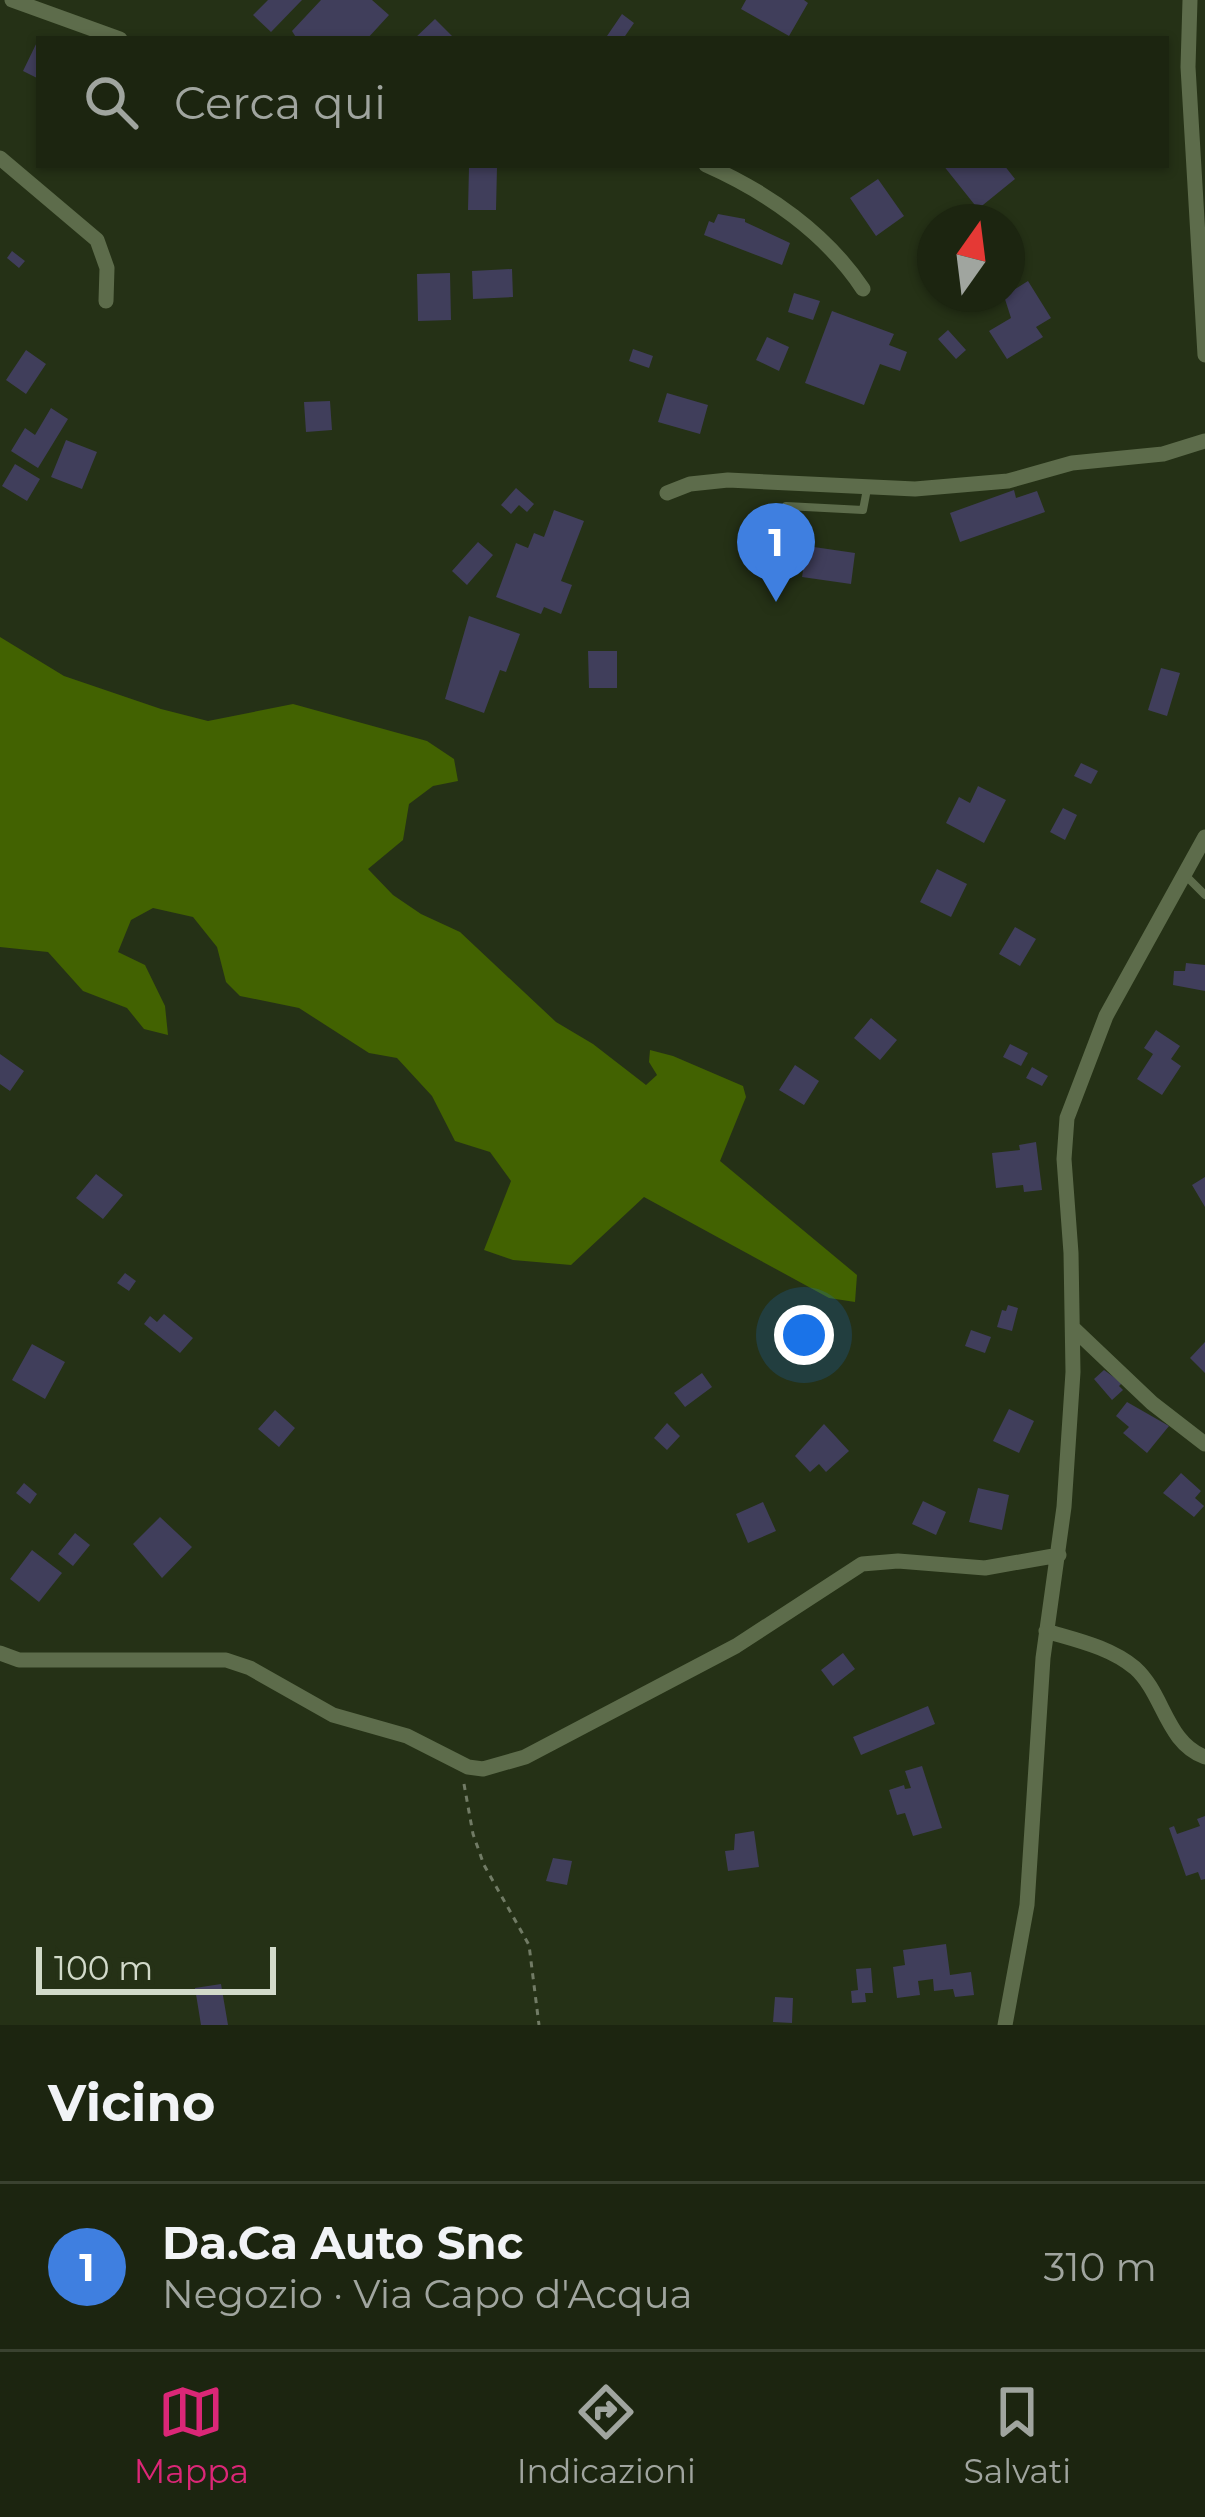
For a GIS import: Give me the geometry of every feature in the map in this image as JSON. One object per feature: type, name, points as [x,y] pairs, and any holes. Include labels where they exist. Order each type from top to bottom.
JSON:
[{"type":"street","points":[[12,0],[112,36]]},
{"type":"street","points":[[1190,0],[1188,67],[1205,355]]},
{"type":"street","points":[[0,158],[97,240],[107,268],[106,301]]},
{"type":"street","points":[[712,168],[799,220],[850,269],[863,289]]},
{"type":"street","points":[[667,493],[690,484],[728,479],[915,489],[1008,481],[1072,463],[1163,454],[1205,441]]},
{"type":"street","points":[[1005,2025],[1028,1905],[1046,1631],[1059,1555],[1073,1372],[1064,1172],[1067,1118],[1106,1016],[1205,837]]},
{"type":"street","points":[[1072,1328],[1152,1403],[1205,1444]]},
{"type":"street","points":[[0,1653],[20,1660],[226,1660],[250,1668],[333,1715],[407,1736],[482,1769],[525,1757],[750,1638],[862,1564],[898,1561],[985,1568],[1059,1555]]},
{"type":"street","points":[[1046,1631],[1107,1651],[1134,1667],[1183,1745],[1205,1757]]},
{"type":"lane","points":[[779,546],[786,506],[863,510],[867,488]]},
{"type":"lane","points":[[1184,874],[1205,895]]},
{"type":"path","points":[[462,1764],[477,1845],[529,1945],[538,2025]]},
{"type":"green space","points":[[0,637],[64,676],[161,709],[208,721],[293,704],[427,741],[454,759],[458,781],[433,786],[409,804],[403,840],[368,869],[393,895],[460,932],[556,1022],[646,1085],[657,1075],[649,1062],[650,1050],[743,1086],[746,1097],[720,1161],[857,1275],[855,1302],[829,1298],[644,1197],[571,1265],[513,1260],[484,1250],[511,1181],[490,1152],[455,1141],[432,1096],[397,1058],[369,1053],[299,1008],[240,996],[226,982],[217,947],[193,917],[153,908],[131,920],[118,952],[145,965],[165,1006],[168,1035],[144,1029],[127,1008],[83,991],[48,952],[0,947]]},
{"type":"building","points":[[268,0],[302,0],[271,32],[253,15]]},
{"type":"building","points":[[321,0],[372,0],[389,15],[370,36],[295,36],[292,31]]},
{"type":"building","points":[[746,0],[808,3],[789,36],[741,9]]},
{"type":"building","points":[[622,14],[634,23],[625,36],[607,36]]},
{"type":"building","points":[[435,19],[452,36],[417,36]]},
{"type":"building","points":[[36,44],[36,78],[23,71]]},
{"type":"building","points":[[469,168],[497,168],[496,210],[468,210]]},
{"type":"building","points":[[945,168],[1006,168],[1015,179],[984,204],[974,204]]},
{"type":"building","points":[[878,179],[904,216],[876,236],[850,198]]},
{"type":"building","points":[[718,214],[745,219],[790,243],[782,265],[704,235],[709,221],[714,223]]},
{"type":"building","points":[[12,251],[25,261],[19,268],[7,258]]},
{"type":"building","points":[[512,269],[513,297],[473,299],[472,271]]},
{"type":"building","points":[[450,273],[451,320],[418,321],[417,274]]},
{"type":"building","points":[[1025,283],[1051,318],[1036,327],[1043,337],[1007,359],[989,331],[1011,318],[1009,312],[1025,312]]},
{"type":"building","points":[[794,293],[820,301],[813,320],[788,312]]},
{"type":"building","points":[[832,311],[894,334],[889,345],[907,352],[900,371],[880,364],[864,405],[805,383]]},
{"type":"building","points":[[948,330],[966,350],[956,359],[938,339]]},
{"type":"building","points":[[767,337],[789,347],[779,371],[756,360]]},
{"type":"building","points":[[633,349],[653,356],[649,368],[629,361]]},
{"type":"building","points":[[26,350],[46,364],[26,394],[6,380]]},
{"type":"building","points":[[667,393],[708,405],[700,434],[658,422]]},
{"type":"building","points":[[330,401],[332,430],[306,432],[304,402]]},
{"type":"building","points":[[51,408],[68,419],[38,468],[11,451],[25,428],[35,435]]},
{"type":"building","points":[[66,440],[97,452],[82,489],[51,477]]},
{"type":"building","points":[[15,464],[40,479],[27,501],[2,486]]},
{"type":"building","points":[[516,488],[534,504],[527,512],[519,505],[511,514],[501,505]]},
{"type":"building","points":[[1014,490],[1016,498],[1037,491],[1045,512],[960,542],[950,513]]},
{"type":"building","points":[[554,510],[584,521],[561,581],[572,585],[561,614],[544,607],[541,614],[496,597],[516,543],[528,548],[534,533],[544,537]]},
{"type":"building","points":[[478,542],[493,555],[467,585],[452,571]]},
{"type":"building","points":[[807,546],[855,553],[851,584],[802,577]]},
{"type":"building","points":[[469,616],[520,634],[484,713],[445,699]]},
{"type":"building","points":[[588,651],[617,651],[617,688],[589,688]]},
{"type":"building","points":[[1161,668],[1180,673],[1167,716],[1148,710]]},
{"type":"building","points":[[1081,763],[1098,771],[1091,784],[1074,776]]},
{"type":"building","points":[[978,786],[1006,800],[984,843],[946,823],[959,797],[970,803]]},
{"type":"building","points":[[1063,808],[1077,815],[1065,840],[1050,832]]},
{"type":"building","points":[[937,869],[967,884],[951,917],[920,902]]},
{"type":"building","points":[[1015,927],[1036,939],[1020,966],[999,954]]},
{"type":"building","points":[[1186,963],[1205,965],[1205,991],[1173,985],[1174,971],[1185,971]]},
{"type":"building","points":[[871,1018],[897,1040],[880,1060],[854,1038]]},
{"type":"building","points":[[1156,1030],[1180,1046],[1171,1059],[1181,1066],[1162,1095],[1137,1079],[1153,1054],[1144,1048]]},
{"type":"building","points":[[1010,1044],[1028,1053],[1021,1066],[1003,1057]]},
{"type":"building","points":[[0,1054],[24,1071],[10,1091],[0,1084]]},
{"type":"building","points":[[795,1065],[819,1081],[804,1105],[779,1090]]},
{"type":"building","points":[[1032,1067],[1048,1076],[1042,1086],[1026,1078]]},
{"type":"building","points":[[1036,1142],[1042,1190],[1024,1192],[1023,1185],[996,1188],[992,1153],[1020,1150],[1019,1145]]},
{"type":"building","points":[[96,1174],[123,1195],[103,1219],[76,1198]]},
{"type":"building","points":[[1205,1177],[1205,1207],[1192,1185]]},
{"type":"building","points":[[125,1273],[136,1281],[129,1291],[117,1283]]},
{"type":"building","points":[[1008,1305],[1018,1308],[1012,1331],[997,1327]]},
{"type":"building","points":[[164,1314],[193,1338],[180,1353],[144,1324],[150,1316],[157,1322]]},
{"type":"building","points":[[971,1330],[991,1337],[985,1353],[965,1346]]},
{"type":"building","points":[[1205,1342],[1205,1373],[1190,1358]]},
{"type":"building","points":[[32,1344],[65,1362],[45,1399],[12,1380]]},
{"type":"building","points":[[1104,1370],[1122,1383],[1123,1390],[1112,1400],[1094,1379]]},
{"type":"building","points":[[702,1373],[712,1387],[685,1407],[674,1393]]},
{"type":"building","points":[[1127,1402],[1169,1426],[1147,1453],[1123,1433],[1129,1427],[1116,1416]]},
{"type":"building","points":[[1009,1409],[1034,1421],[1019,1453],[993,1441]]},
{"type":"building","points":[[275,1410],[295,1428],[279,1447],[258,1429]]},
{"type":"building","points":[[667,1423],[680,1436],[667,1450],[654,1438]]},
{"type":"building","points":[[824,1424],[849,1451],[826,1472],[819,1464],[810,1472],[795,1456]]},
{"type":"building","points":[[1181,1473],[1201,1491],[1195,1498],[1204,1506],[1194,1517],[1163,1493]]},
{"type":"building","points":[[24,1483],[37,1494],[30,1504],[16,1493]]},
{"type":"building","points":[[978,1488],[1009,1495],[1002,1530],[969,1522]]},
{"type":"building","points":[[923,1501],[946,1512],[936,1535],[912,1524]]},
{"type":"building","points":[[763,1502],[776,1531],[748,1543],[736,1514]]},
{"type":"building","points":[[160,1517],[192,1547],[162,1578],[133,1544]]},
{"type":"building","points":[[75,1533],[90,1545],[73,1566],[58,1554]]},
{"type":"building","points":[[32,1550],[62,1573],[39,1602],[10,1579]]},
{"type":"building","points":[[843,1653],[855,1669],[833,1686],[821,1670]]},
{"type":"building","points":[[928,1706],[935,1724],[861,1755],[853,1737]]},
{"type":"building","points":[[922,1766],[942,1828],[913,1836],[905,1813],[897,1815],[889,1790],[904,1785],[911,1788],[905,1771]]},
{"type":"building","points":[[1205,1816],[1205,1879],[1201,1880],[1198,1872],[1186,1876],[1169,1828],[1174,1826],[1177,1834],[1200,1826],[1197,1819]]},
{"type":"building","points":[[754,1831],[759,1867],[728,1871],[725,1851],[734,1850],[735,1834]]},
{"type":"building","points":[[553,1858],[572,1861],[567,1885],[546,1881]]},
{"type":"building","points":[[946,1944],[950,1975],[971,1972],[974,1995],[955,1997],[953,1989],[934,1991],[933,1979],[918,1981],[920,1995],[897,1998],[893,1967],[905,1965],[903,1950]]},
{"type":"building","points":[[871,1968],[873,1993],[865,1993],[866,2002],[852,2003],[851,1991],[858,1990],[856,1969]]},
{"type":"building","points":[[221,1984],[228,2025],[201,2025],[195,1988]]},
{"type":"building","points":[[775,1997],[793,1998],[792,2023],[773,2022]]},
{"type":"place","name":"Da.Ca Auto Snc","points":[[776,602]]}]
